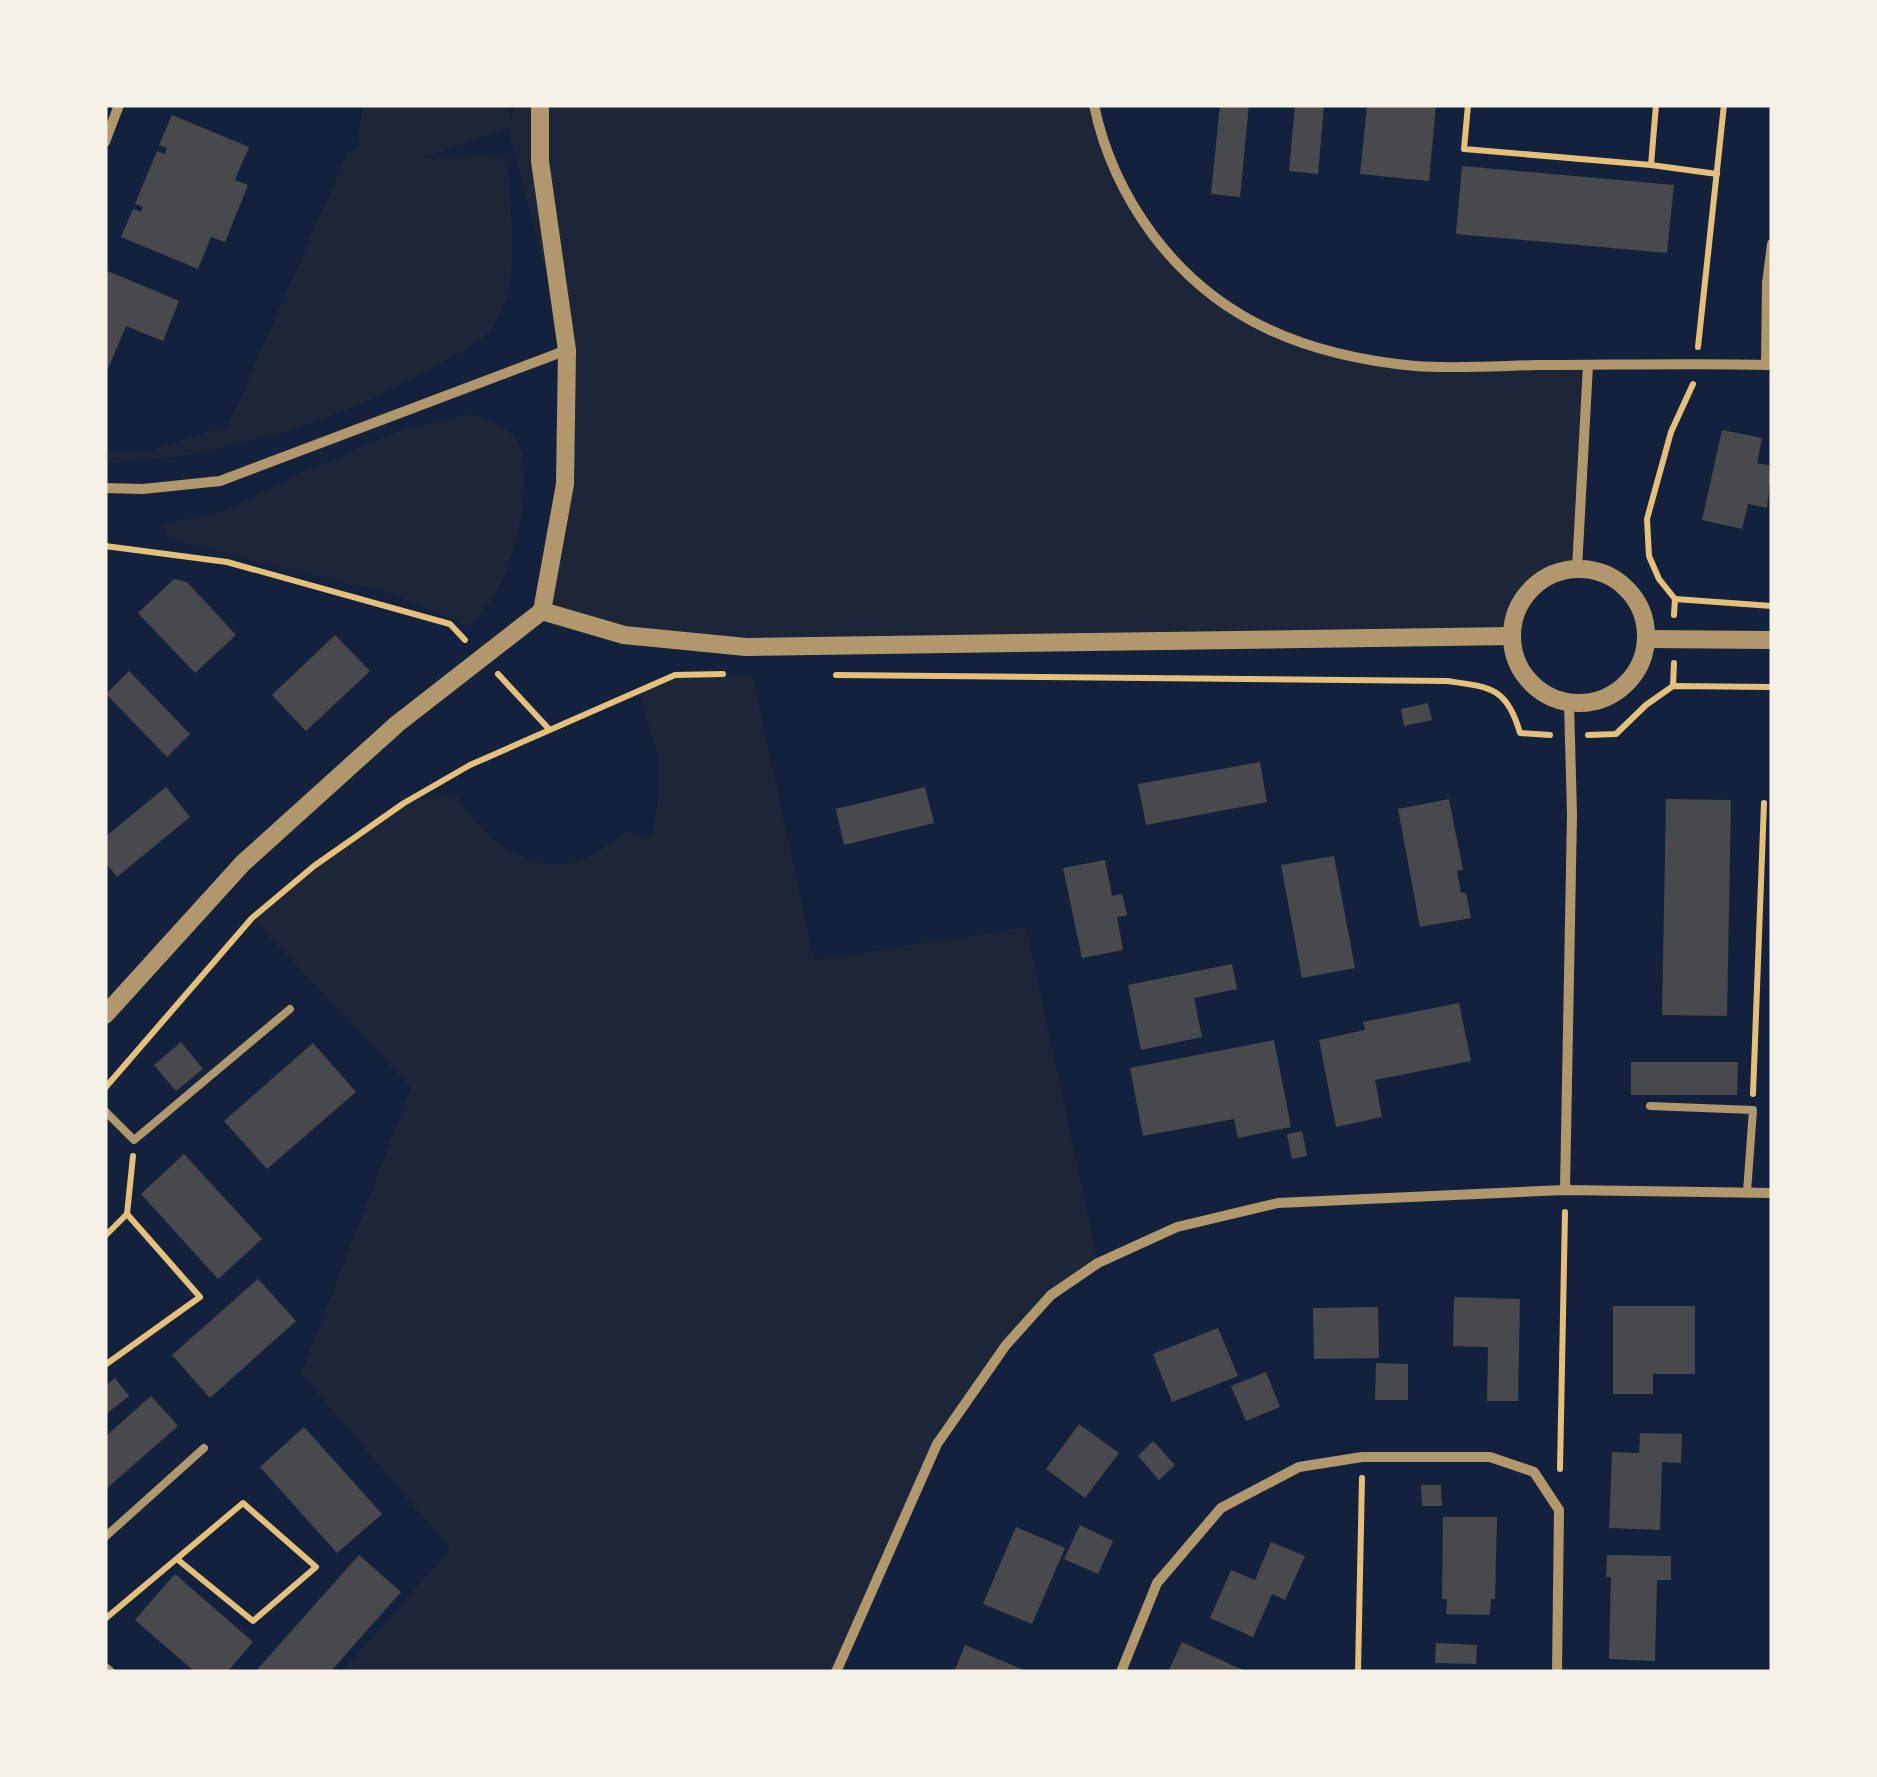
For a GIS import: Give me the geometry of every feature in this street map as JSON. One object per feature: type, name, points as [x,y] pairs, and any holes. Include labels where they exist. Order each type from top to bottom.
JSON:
[{"type":"street","points":[[105,142],[119,105]]},
{"type":"street","points":[[105,1015],[243,864],[397,724],[542,611],[565,484],[567,350],[540,161],[540,105]]},
{"type":"street","points":[[1094,105],[1121,187],[1172,262],[1197,286],[1245,318],[1290,340],[1321,349],[1416,366],[1696,362],[1769,365],[1767,283],[1772,244]]},
{"type":"street","points":[[105,488],[220,481],[567,350]]},
{"type":"street","points":[[1577,568],[1588,365]]},
{"type":"street","points":[[1577,568],[1596,570],[1627,588],[1638,603],[1647,639],[1640,666],[1622,688],[1598,701],[1570,703],[1546,696],[1527,681],[1515,660],[1511,636],[1515,612],[1526,594],[1550,575],[1577,568]]},
{"type":"street","points":[[542,611],[624,635],[746,647],[1511,636]]},
{"type":"street","points":[[1647,639],[1772,640]]},
{"type":"street","points":[[1565,1190],[1570,703]]},
{"type":"street","points":[[836,1672],[937,1444],[1006,1344],[1051,1295],[1098,1263],[1177,1226],[1278,1202],[1565,1190],[1772,1192]]},
{"type":"street","points":[[1121,1672],[1157,1583],[1221,1508],[1299,1467],[1362,1457],[1490,1457],[1534,1472],[1559,1510],[1558,1672]]},
{"type":"lane","points":[[105,1111],[134,1140],[290,1009]]},
{"type":"lane","points":[[1650,1106],[1753,1110],[1747,1192]]},
{"type":"lane","points":[[105,1537],[204,1448]]},
{"type":"path","points":[[1468,105],[1464,150],[1717,174]]},
{"type":"path","points":[[1651,166],[1656,105]]},
{"type":"path","points":[[1673,686],[1674,599],[1658,579],[1648,556],[1647,519],[1670,432],[1692,392],[1724,105]]},
{"type":"path","points":[[105,546],[227,562],[450,624],[548,728]]},
{"type":"path","points":[[1674,599],[1772,606]]},
{"type":"path","points":[[105,1088],[252,918],[314,866],[404,803],[470,765],[548,728],[676,675],[733,674]]},
{"type":"path","points":[[824,675],[1447,681],[1492,687],[1513,708],[1520,733],[1571,736],[1616,734],[1673,686],[1772,687]]},
{"type":"path","points":[[1753,1110],[1764,803]]},
{"type":"path","points":[[105,1236],[127,1214],[134,1140]]},
{"type":"path","points":[[1559,1510],[1565,1190]]},
{"type":"path","points":[[105,1365],[200,1297],[127,1214]]},
{"type":"path","points":[[1358,1672],[1362,1457]]},
{"type":"path","points":[[105,1619],[243,1502],[316,1567],[253,1621],[177,1559]]},
{"type":"shaded area","points":[[362,105],[508,105],[510,123],[514,105],[1094,105],[1121,187],[1197,287],[1290,340],[1416,366],[1588,365],[1577,569],[1550,577],[1531,590],[1519,609],[1511,636],[746,647],[624,635],[542,611],[565,484],[567,351],[508,128],[422,158],[482,154],[508,159],[512,233],[509,289],[491,329],[481,340],[409,381],[326,418],[236,445],[105,463],[105,451],[149,451],[228,426],[347,154],[358,146]]},
{"type":"shaded area","points":[[471,414],[498,424],[512,435],[519,447],[525,481],[507,569],[491,600],[470,627],[396,595],[168,540],[162,524],[225,510],[406,428]]},
{"type":"shaded area","points":[[752,674],[814,960],[1026,927],[1098,1263],[1051,1295],[1006,1344],[937,1444],[836,1672],[341,1672],[450,1549],[301,1374],[411,1088],[252,918],[314,866],[404,803],[440,794],[457,797],[496,841],[512,852],[548,864],[587,858],[626,831],[652,837],[659,759],[638,691],[675,675]]},
{"type":"building","points":[[1220,105],[1249,105],[1240,197],[1211,194]]},
{"type":"building","points":[[1295,105],[1324,105],[1318,174],[1289,171]]},
{"type":"building","points":[[1367,105],[1436,105],[1429,181],[1360,174]]},
{"type":"building","points":[[172,115],[249,147],[235,180],[248,185],[225,242],[211,237],[198,269],[121,237],[133,209],[141,212],[143,207],[135,204],[157,151],[165,154],[167,148],[159,145]]},
{"type":"building","points":[[1462,166],[1674,185],[1667,253],[1456,234]]},
{"type":"building","points":[[108,271],[179,301],[163,341],[126,326],[105,376],[105,277]]},
{"type":"building","points":[[1722,430],[1762,438],[1757,463],[1772,466],[1767,508],[1748,504],[1742,529],[1702,520]]},
{"type":"building","points":[[174,579],[187,582],[236,635],[195,673],[138,613]]},
{"type":"building","points":[[335,635],[370,671],[306,731],[272,695]]},
{"type":"building","points":[[129,671],[190,734],[167,757],[106,694]]},
{"type":"building","points":[[1428,703],[1432,720],[1404,726],[1401,709]]},
{"type":"building","points":[[1260,762],[1267,802],[1146,825],[1138,784]]},
{"type":"building","points":[[166,787],[190,817],[117,877],[105,862],[105,837]]},
{"type":"building","points":[[925,787],[934,823],[844,845],[836,809]]},
{"type":"building","points":[[1449,799],[1463,870],[1457,871],[1461,893],[1466,893],[1471,918],[1420,927],[1398,809]]},
{"type":"building","points":[[1666,799],[1731,800],[1727,1016],[1662,1015]]},
{"type":"building","points":[[1334,856],[1355,968],[1302,978],[1281,865]]},
{"type":"building","points":[[1105,860],[1112,896],[1122,894],[1127,915],[1117,917],[1123,950],[1082,958],[1063,868]]},
{"type":"building","points":[[1232,964],[1237,989],[1194,998],[1202,1037],[1141,1050],[1128,985]]},
{"type":"building","points":[[1459,1003],[1471,1061],[1375,1080],[1382,1117],[1336,1127],[1319,1040],[1365,1030],[1363,1022]]},
{"type":"building","points":[[1274,1040],[1291,1127],[1238,1138],[1234,1119],[1143,1136],[1130,1068]]},
{"type":"building","points":[[181,1042],[203,1069],[176,1091],[154,1065]]},
{"type":"building","points":[[313,1043],[356,1092],[267,1169],[224,1121]]},
{"type":"building","points":[[1631,1062],[1738,1062],[1737,1095],[1631,1095]]},
{"type":"building","points":[[1302,1131],[1307,1156],[1292,1159],[1287,1134]]},
{"type":"building","points":[[184,1154],[262,1239],[218,1279],[141,1194]]},
{"type":"building","points":[[258,1279],[296,1321],[210,1398],[172,1355]]},
{"type":"building","points":[[1454,1297],[1520,1299],[1518,1401],[1487,1401],[1488,1347],[1453,1346]]},
{"type":"building","points":[[1613,1306],[1695,1306],[1695,1374],[1653,1374],[1653,1394],[1613,1394]]},
{"type":"building","points":[[1378,1307],[1379,1358],[1314,1359],[1313,1308]]},
{"type":"building","points":[[1218,1328],[1238,1376],[1172,1402],[1153,1354]]},
{"type":"building","points":[[1376,1363],[1408,1364],[1408,1400],[1375,1400]]},
{"type":"building","points":[[1266,1372],[1280,1407],[1246,1421],[1231,1386]]},
{"type":"building","points":[[115,1378],[129,1396],[105,1415],[105,1386]]},
{"type":"building","points":[[151,1396],[178,1426],[105,1490],[105,1437]]},
{"type":"building","points":[[1079,1424],[1119,1453],[1085,1498],[1046,1469]]},
{"type":"building","points":[[304,1427],[382,1514],[337,1553],[260,1467]]},
{"type":"building","points":[[1640,1433],[1682,1434],[1681,1463],[1662,1462],[1660,1530],[1609,1528],[1612,1452],[1639,1453]]},
{"type":"building","points":[[1153,1441],[1175,1465],[1159,1480],[1138,1456]]},
{"type":"building","points":[[1421,1485],[1441,1485],[1442,1506],[1422,1506]]},
{"type":"building","points":[[1443,1517],[1497,1517],[1495,1599],[1491,1599],[1490,1615],[1446,1614],[1447,1599],[1442,1599]]},
{"type":"building","points":[[1080,1525],[1113,1541],[1098,1574],[1064,1559]]},
{"type":"building","points":[[1016,1527],[1065,1548],[1032,1624],[983,1604]]},
{"type":"building","points":[[1271,1542],[1305,1556],[1285,1600],[1272,1594],[1253,1637],[1210,1618],[1231,1570],[1255,1580]]},
{"type":"building","points":[[359,1555],[401,1592],[330,1672],[255,1672]]},
{"type":"building","points":[[1607,1555],[1671,1556],[1671,1580],[1657,1580],[1655,1661],[1609,1659],[1611,1577],[1606,1577]]},
{"type":"building","points":[[175,1574],[253,1642],[227,1672],[195,1672],[135,1620]]},
{"type":"building","points":[[1182,1642],[1247,1672],[1168,1672]]},
{"type":"building","points":[[1436,1643],[1477,1645],[1476,1664],[1435,1663]]},
{"type":"building","points":[[965,1645],[1028,1672],[954,1672]]}]
